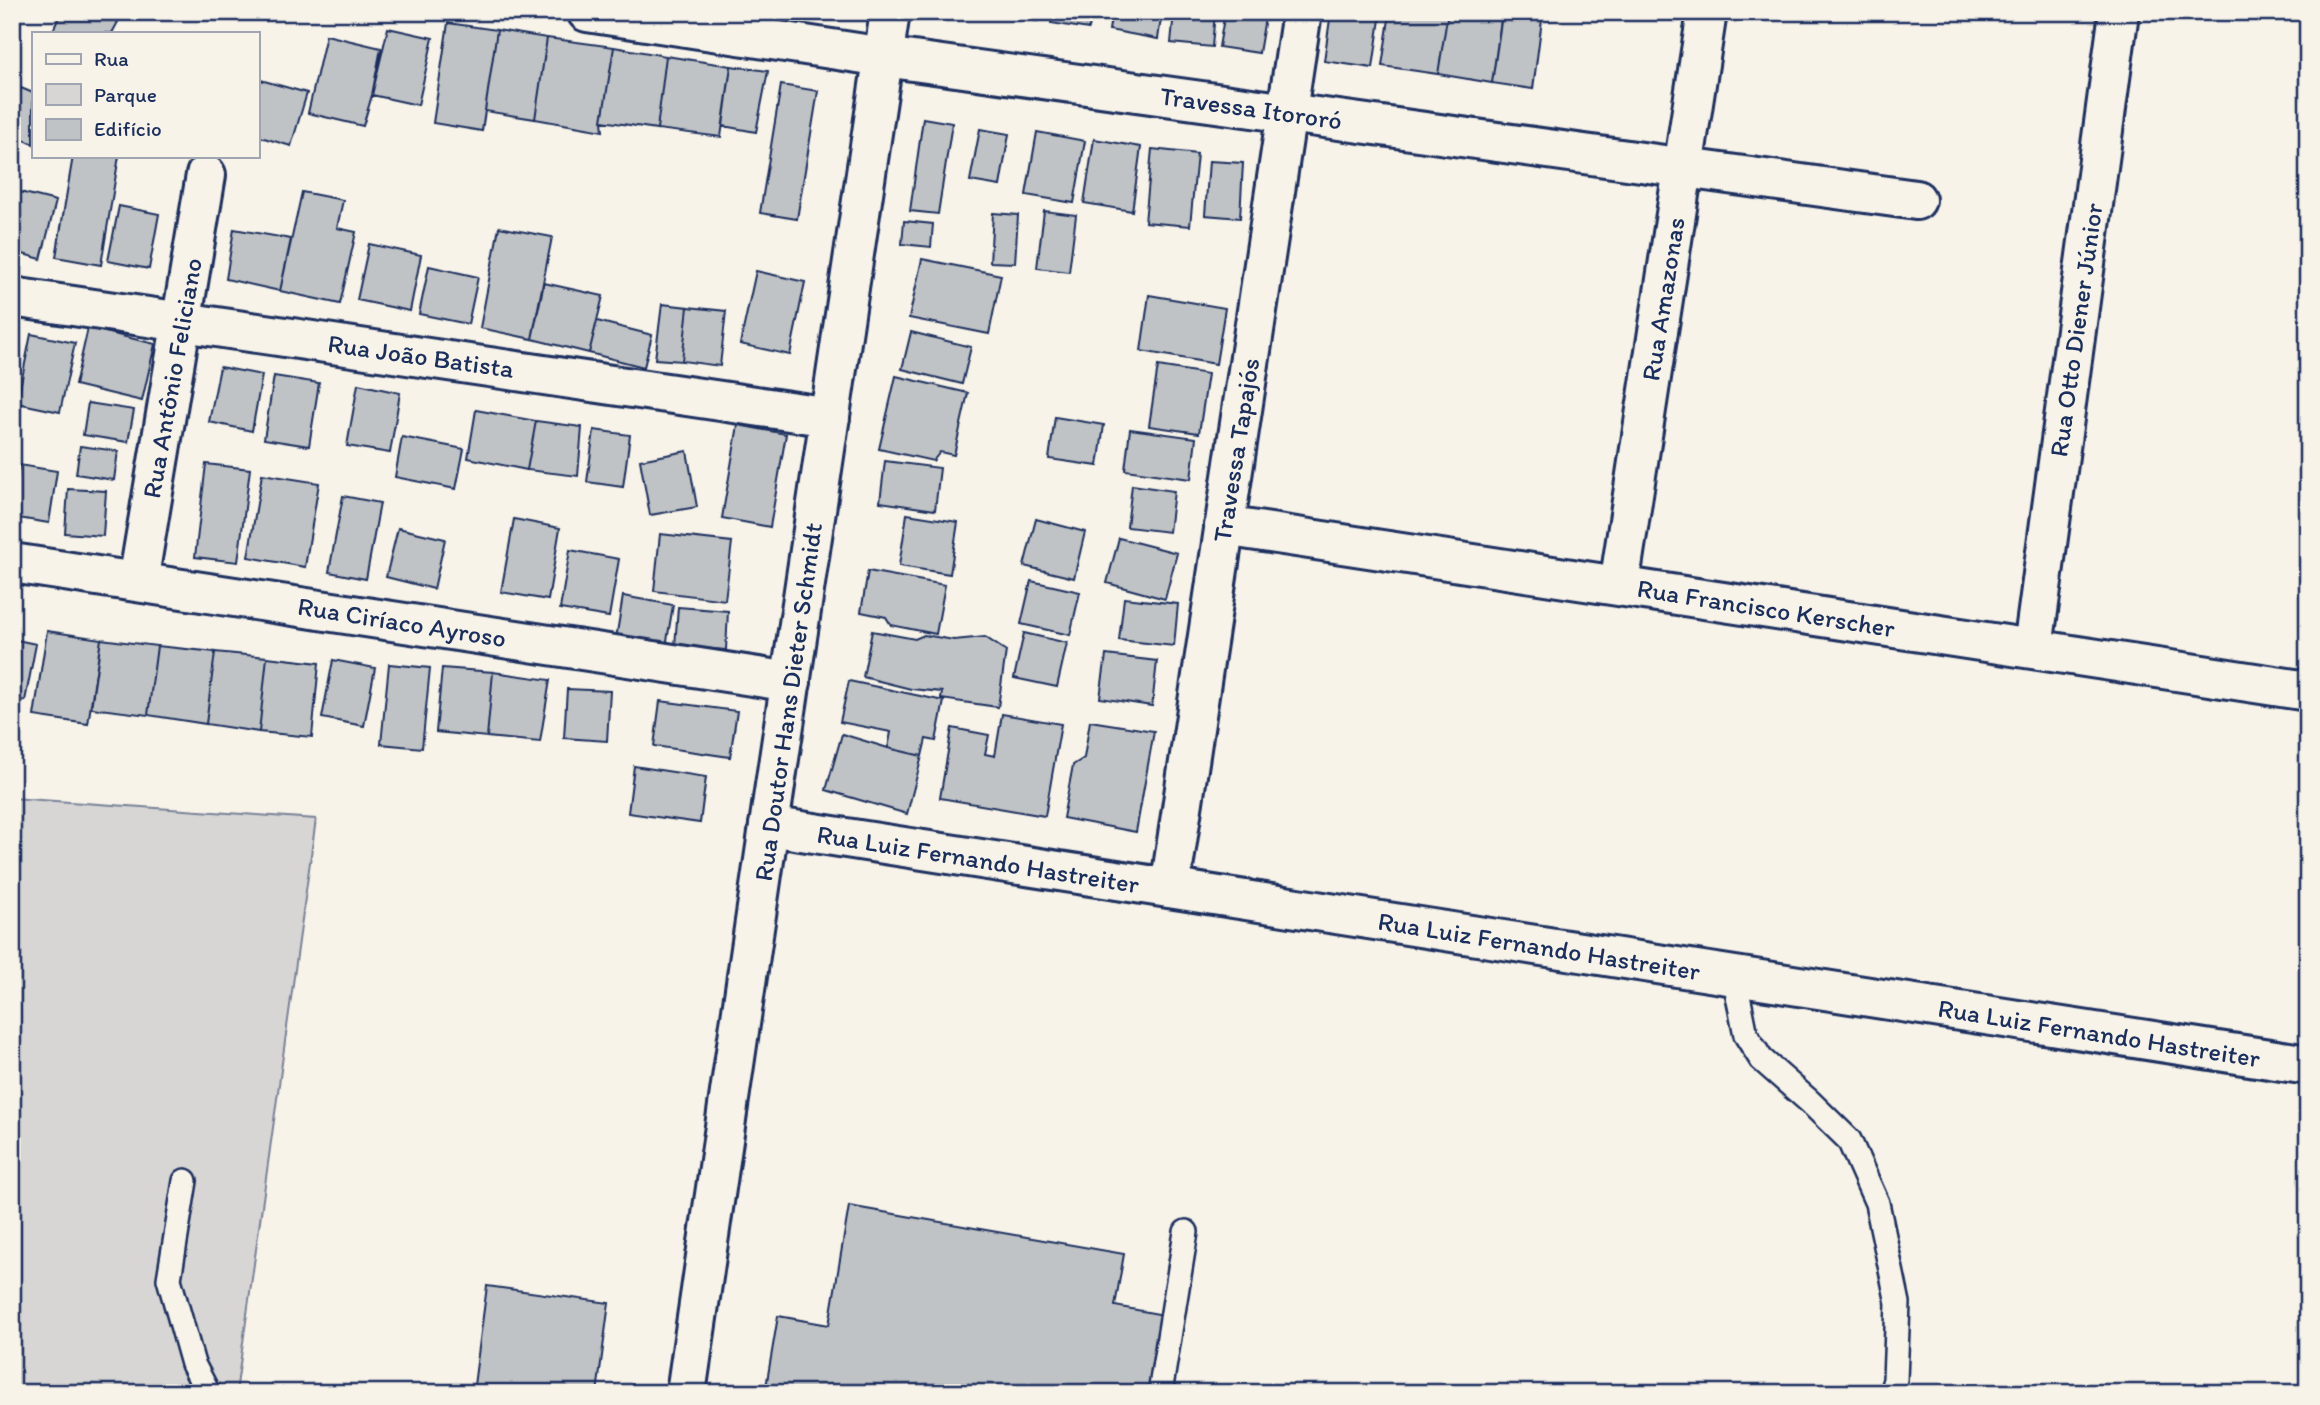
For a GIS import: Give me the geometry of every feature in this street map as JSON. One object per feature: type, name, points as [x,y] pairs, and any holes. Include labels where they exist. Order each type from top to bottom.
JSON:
[{"type":"street","name":"Travessa Itororó","points":[[587,12],[884,57],[1916,200]]},
{"type":"street","name":"Rua Doutor Hans Dieter Schmidt","points":[[686,1393],[890,12]]},
{"type":"street","name":"Travessa Tapajós","points":[[1170,888],[1302,12]]},
{"type":"street","name":"Rua Amazonas","points":[[1619,586],[1707,12]]},
{"type":"street","name":"Rua Otto Diener Júnior","points":[[2033,648],[2119,12]]},
{"type":"street","name":"Rua Antônio Feliciano","points":[[138,582],[206,175]]},
{"type":"street","name":"Rua João Batista","points":[[12,297],[830,417]]},
{"type":"street","name":"Rua Francisco Kerscher","points":[[1224,526],[2308,691]]},
{"type":"street","name":"Rua Ciríaco Ayroso","points":[[12,563],[791,682]]},
{"type":"street","name":"Rua Luiz Fernando Hastreiter","points":[[769,826],[2308,1065]]},
{"type":"lane","points":[[1734,976],[1746,1035],[1761,1059],[1849,1140],[1877,1203],[1898,1303],[1895,1380],[1891,1393]]},
{"type":"lane","points":[[185,1181],[169,1279],[193,1364],[208,1393]]},
{"type":"lane","points":[[1160,1393],[1186,1232]]},
{"type":"green space","points":[[12,798],[316,819],[236,1393],[12,1393]]},
{"type":"building","points":[[61,12],[99,12],[118,22],[113,32],[52,32]]},
{"type":"building","points":[[994,12],[1039,12],[1037,21]]},
{"type":"building","points":[[1053,12],[1092,12],[1089,29],[1051,23]]},
{"type":"building","points":[[1112,12],[1162,12],[1158,39],[1109,30]]},
{"type":"building","points":[[1174,12],[1215,12],[1212,47],[1171,43]]},
{"type":"building","points":[[1225,12],[1266,12],[1259,53],[1219,47]]},
{"type":"building","points":[[1331,12],[1381,12],[1373,68],[1324,61]]},
{"type":"building","points":[[1390,12],[1448,12],[1438,74],[1382,66]]},
{"type":"building","points":[[1448,12],[1502,15],[1492,83],[1438,74]]},
{"type":"building","points":[[1502,12],[1543,12],[1533,89],[1492,83]]},
{"type":"building","points":[[448,23],[497,30],[482,131],[433,123]]},
{"type":"building","points":[[388,28],[433,38],[418,105],[372,95]]},
{"type":"building","points":[[497,30],[547,38],[535,119],[485,111]]},
{"type":"building","points":[[326,35],[381,48],[363,126],[308,113]]},
{"type":"building","points":[[547,38],[614,47],[602,121],[603,131],[535,119]]},
{"type":"building","points":[[614,47],[666,56],[657,129],[602,121]]},
{"type":"building","points":[[666,56],[731,66],[721,137],[657,129]]},
{"type":"building","points":[[731,66],[768,71],[756,132],[723,126]]},
{"type":"building","points":[[259,80],[307,93],[291,146],[259,137]]},
{"type":"building","points":[[781,85],[818,91],[797,219],[760,213]]},
{"type":"building","points":[[21,88],[32,93],[32,144],[12,134],[12,106]]},
{"type":"building","points":[[923,118],[952,123],[938,214],[910,211]]},
{"type":"building","points":[[980,129],[1009,134],[1000,186],[970,181]]},
{"type":"building","points":[[1037,132],[1085,141],[1074,203],[1026,195]]},
{"type":"building","points":[[1094,139],[1141,147],[1132,211],[1084,203]]},
{"type":"building","points":[[1152,149],[1197,154],[1190,226],[1145,222]]},
{"type":"building","points":[[73,158],[119,158],[101,265],[56,257]]},
{"type":"building","points":[[1209,161],[1243,163],[1240,218],[1205,215]]},
{"type":"building","points":[[12,190],[56,201],[41,259],[12,251]]},
{"type":"building","points":[[302,192],[343,200],[337,228],[356,232],[340,304],[280,291]]},
{"type":"building","points":[[119,206],[159,214],[149,269],[108,261]]},
{"type":"building","points":[[1044,211],[1076,215],[1069,272],[1037,268]]},
{"type":"building","points":[[993,213],[1018,215],[1015,263],[990,262]]},
{"type":"building","points":[[904,221],[933,224],[931,247],[902,244]]},
{"type":"building","points":[[499,227],[552,237],[532,339],[480,328]]},
{"type":"building","points":[[234,229],[291,239],[280,291],[226,279]]},
{"type":"building","points":[[369,244],[421,255],[410,311],[357,300]]},
{"type":"building","points":[[922,259],[1001,275],[989,334],[909,318]]},
{"type":"building","points":[[429,266],[478,277],[468,324],[419,314]]},
{"type":"building","points":[[756,271],[805,282],[790,355],[740,344]]},
{"type":"building","points":[[544,283],[603,296],[589,353],[532,339]]},
{"type":"building","points":[[1149,295],[1225,308],[1216,364],[1141,351]]},
{"type":"building","points":[[662,304],[688,307],[682,361],[655,359]]},
{"type":"building","points":[[688,307],[726,311],[720,366],[682,361]]},
{"type":"building","points":[[597,321],[652,335],[644,367],[589,353]]},
{"type":"building","points":[[88,328],[155,344],[142,401],[75,385]]},
{"type":"building","points":[[911,332],[971,347],[962,384],[902,369]]},
{"type":"building","points":[[31,334],[75,343],[60,412],[17,403]]},
{"type":"building","points":[[1158,366],[1208,374],[1199,433],[1149,426]]},
{"type":"building","points":[[220,367],[262,375],[252,431],[209,422]]},
{"type":"building","points":[[274,376],[319,383],[309,446],[264,439]]},
{"type":"building","points":[[896,376],[968,393],[954,455],[940,452],[933,461],[879,449]]},
{"type":"building","points":[[358,384],[400,393],[390,453],[347,446]]},
{"type":"building","points":[[88,403],[134,410],[128,442],[83,435]]},
{"type":"building","points":[[476,410],[536,421],[527,470],[468,458]]},
{"type":"building","points":[[1055,417],[1104,425],[1098,466],[1049,459]]},
{"type":"building","points":[[536,421],[582,427],[578,476],[527,470]]},
{"type":"building","points":[[738,425],[786,434],[770,527],[722,518]]},
{"type":"building","points":[[1130,429],[1196,438],[1191,479],[1125,470]]},
{"type":"building","points":[[594,430],[630,435],[623,487],[587,482]]},
{"type":"building","points":[[402,437],[464,449],[456,489],[395,477]]},
{"type":"building","points":[[80,446],[118,451],[114,480],[76,474]]},
{"type":"building","points":[[687,451],[697,507],[650,515],[640,460]]},
{"type":"building","points":[[885,461],[940,468],[935,510],[880,502]]},
{"type":"building","points":[[206,464],[250,469],[238,562],[195,557]]},
{"type":"building","points":[[19,465],[57,471],[49,523],[12,517]]},
{"type":"building","points":[[262,474],[319,483],[305,567],[248,557]]},
{"type":"building","points":[[1132,485],[1174,491],[1169,532],[1127,527]]},
{"type":"building","points":[[68,489],[106,491],[103,536],[65,533]]},
{"type":"building","points":[[343,496],[380,503],[366,579],[329,572]]},
{"type":"building","points":[[907,514],[958,522],[950,574],[899,566]]},
{"type":"building","points":[[514,519],[560,528],[548,600],[501,592]]},
{"type":"building","points":[[1036,519],[1085,532],[1074,578],[1024,566]]},
{"type":"building","points":[[398,528],[445,539],[434,589],[386,577]]},
{"type":"building","points":[[660,534],[732,542],[725,600],[654,591]]},
{"type":"building","points":[[1119,538],[1177,553],[1165,599],[1107,583]]},
{"type":"building","points":[[570,550],[619,559],[609,617],[560,609]]},
{"type":"building","points":[[868,571],[945,585],[936,634],[891,625],[886,617],[861,612]]},
{"type":"building","points":[[1031,581],[1080,592],[1070,635],[1021,624]]},
{"type":"building","points":[[623,596],[673,605],[666,647],[616,639]]},
{"type":"building","points":[[1124,598],[1178,604],[1174,646],[1119,640]]},
{"type":"building","points":[[678,607],[728,611],[726,650],[675,646]]},
{"type":"building","points":[[47,631],[101,639],[88,724],[34,716]]},
{"type":"building","points":[[872,631],[915,639],[924,635],[954,640],[985,637],[1006,651],[998,707],[941,699],[942,692],[911,689],[863,677]]},
{"type":"building","points":[[1024,633],[1067,643],[1057,687],[1014,678]]},
{"type":"building","points":[[12,639],[36,644],[25,701],[12,698]]},
{"type":"building","points":[[101,639],[157,646],[148,715],[91,708]]},
{"type":"building","points":[[157,646],[215,652],[206,724],[148,715]]},
{"type":"building","points":[[215,652],[267,657],[259,732],[206,724]]},
{"type":"building","points":[[1106,655],[1157,661],[1152,706],[1100,698]]},
{"type":"building","points":[[267,657],[319,663],[312,737],[259,732]]},
{"type":"building","points":[[333,660],[375,668],[364,726],[322,718]]},
{"type":"building","points":[[389,664],[430,668],[422,748],[381,744]]},
{"type":"building","points":[[442,668],[493,672],[487,737],[436,732]]},
{"type":"building","points":[[493,672],[550,680],[540,742],[487,737]]},
{"type":"building","points":[[849,681],[944,701],[936,741],[926,739],[922,756],[888,748],[891,732],[840,722]]},
{"type":"building","points":[[567,689],[610,691],[607,741],[564,738]]},
{"type":"building","points":[[660,701],[737,711],[730,757],[654,746]]},
{"type":"building","points":[[1002,714],[1061,724],[1045,816],[940,798],[952,728],[989,735],[985,754],[995,756]]},
{"type":"building","points":[[1090,721],[1154,731],[1136,832],[1063,818],[1073,765],[1084,758]]},
{"type":"building","points":[[842,734],[922,756],[907,814],[826,790]]},
{"type":"building","points":[[634,766],[706,777],[700,823],[628,813]]},
{"type":"building","points":[[849,1206],[1124,1254],[1115,1306],[1164,1315],[1150,1393],[765,1393],[778,1316],[829,1325]]},
{"type":"building","points":[[487,1286],[609,1303],[597,1393],[473,1393]]}]
